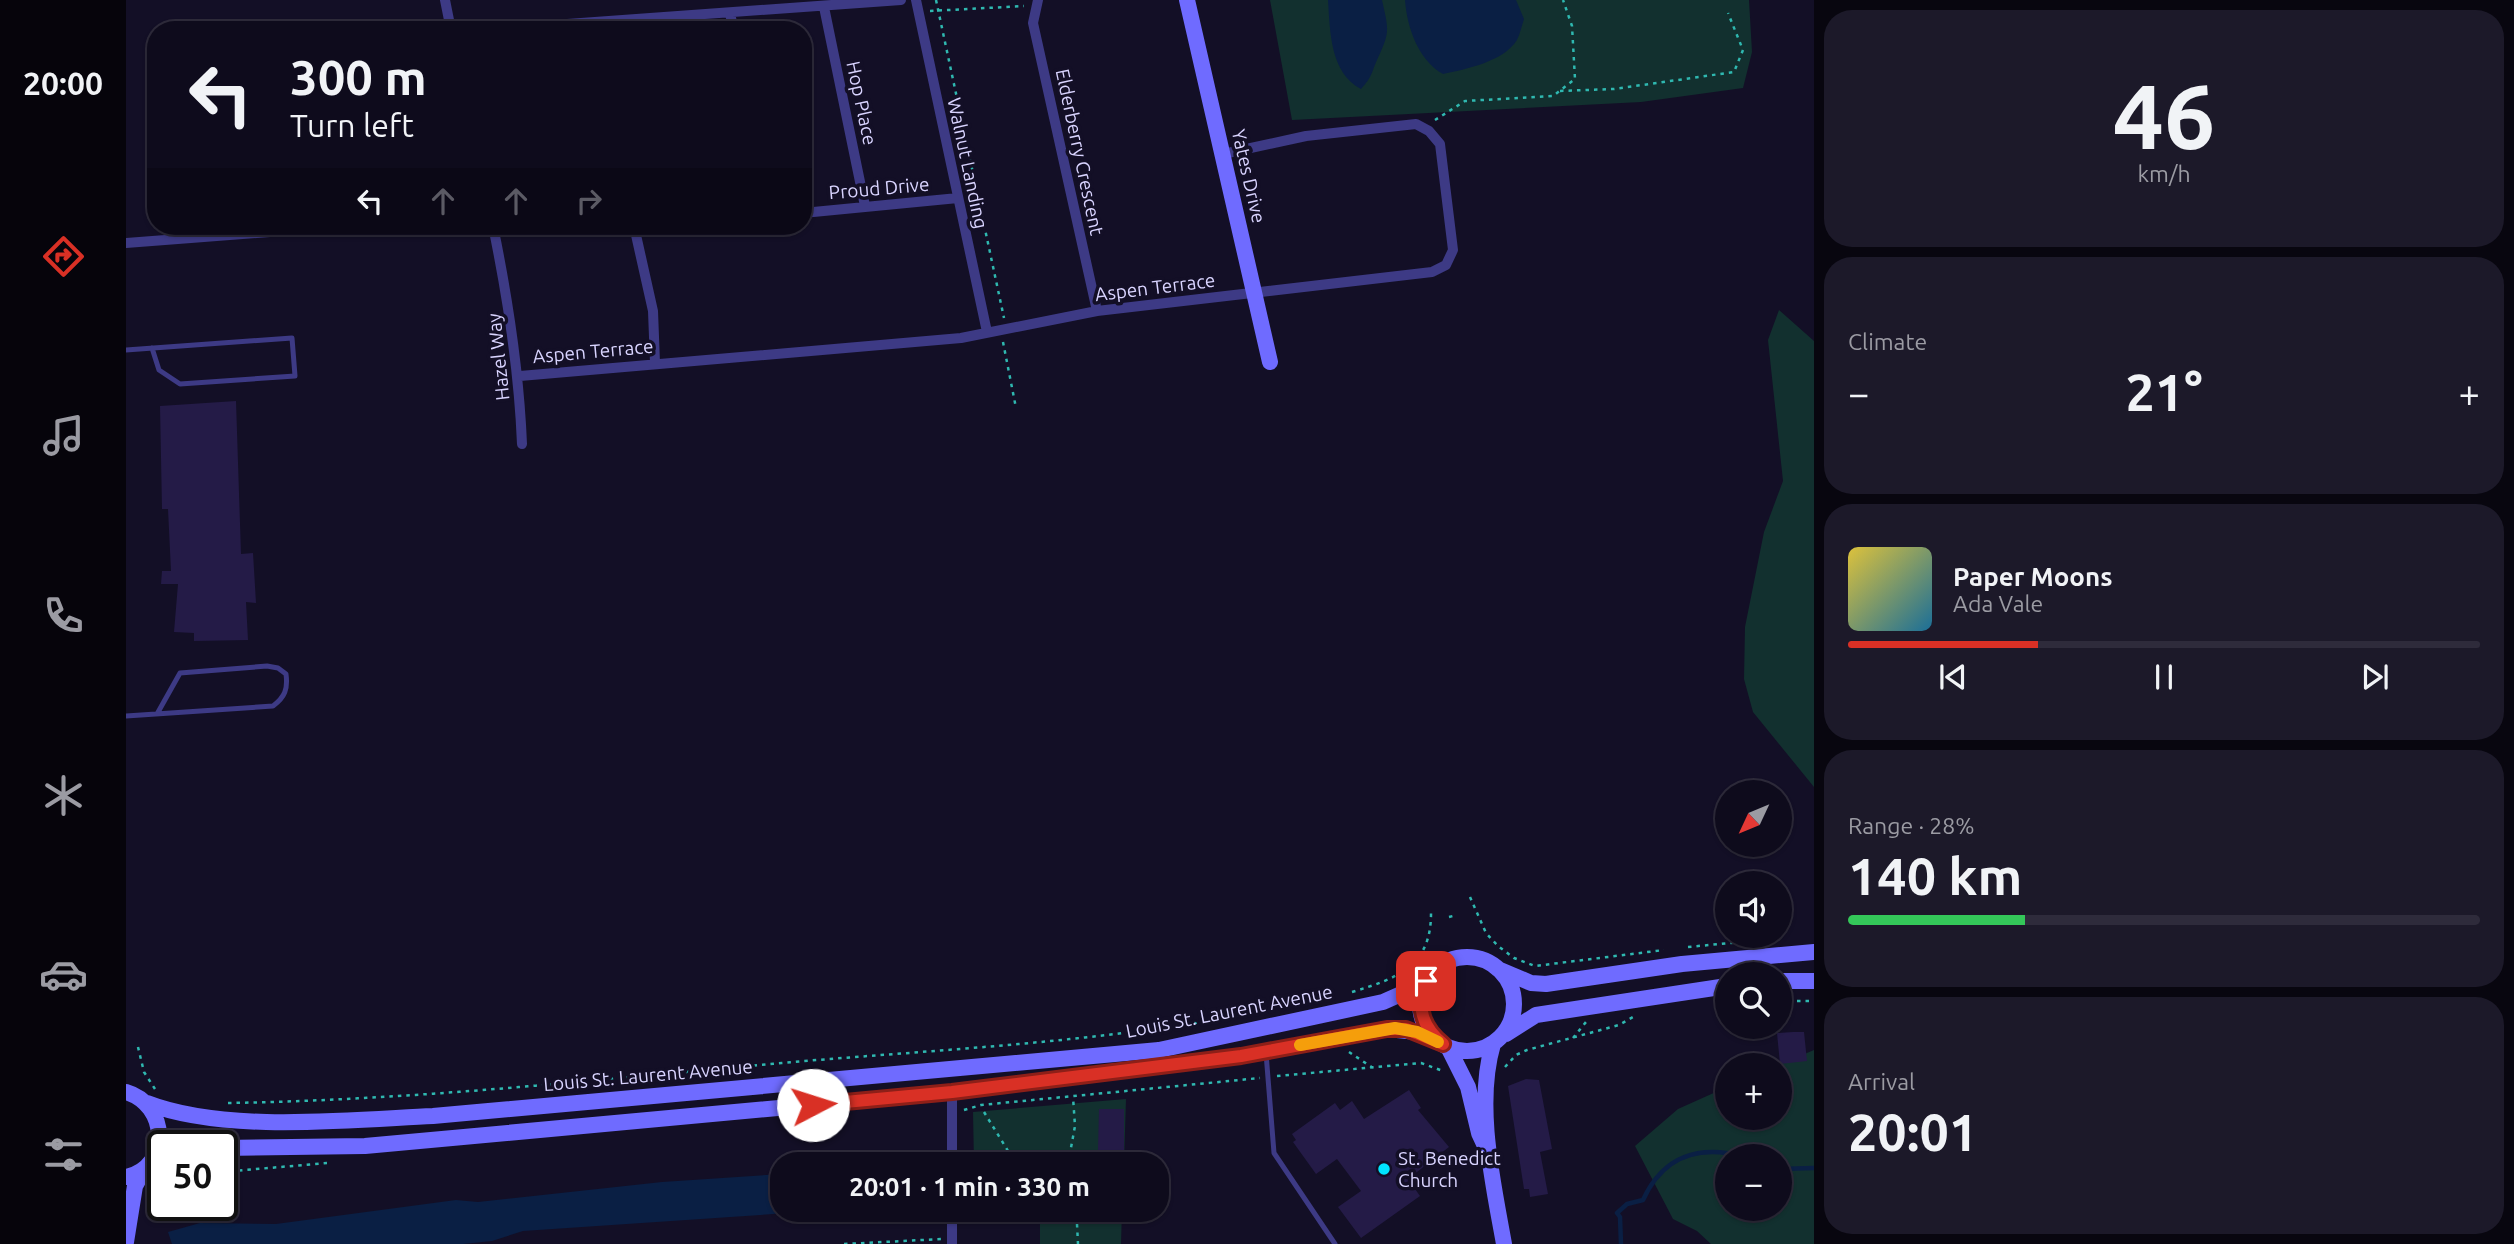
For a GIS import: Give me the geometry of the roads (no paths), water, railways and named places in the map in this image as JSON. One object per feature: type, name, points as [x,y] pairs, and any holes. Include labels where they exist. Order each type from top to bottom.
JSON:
[{"type":"main road","name":"Yates Drive","points":[[1187,0],[1270,362]]},
{"type":"main road","points":[[1715,988],[1536,1015],[1474,1051],[1446,1046],[1433,1037],[1422,1017],[1422,992],[1432,972],[1441,964],[1463,957],[1486,961],[1531,983],[1546,984],[1682,964],[1814,952]]},
{"type":"main road","points":[[1498,969],[1513,995],[1514,1010],[1497,1040],[1486,1086],[1488,1153],[1504,1244]]},
{"type":"main road","name":"Louis St. Laurent Avenue","points":[[126,1092],[147,1103],[198,1119],[371,1119],[723,1091],[1158,1050],[1383,1002],[1410,990],[1432,972]]},
{"type":"main road","points":[[1792,981],[1814,981]]},
{"type":"main road","name":"Louis St. Laurent Avenue","points":[[238,1148],[365,1146],[952,1092],[1266,1052],[1395,1028],[1417,1032],[1446,1046]]},
{"type":"main road","points":[[1446,1046],[1468,1087],[1479,1133],[1488,1153]]},
{"type":"main road","points":[[147,1103],[160,1130]]},
{"type":"main road","points":[[126,1177],[147,1164]]},
{"type":"main road","points":[[126,1242],[135,1186],[147,1170]]},
{"type":"street","points":[[445,0],[449,21]]},
{"type":"street","points":[[649,21],[901,0]]},
{"type":"street","name":"Walnut Landing","points":[[916,0],[987,332]]},
{"type":"street","name":"Elderberry Crescent","points":[[1036,4],[1034,23],[1097,311]]},
{"type":"street","name":"Hop Place","points":[[824,7],[865,206]]},
{"type":"street","points":[[730,14],[732,21]]},
{"type":"street","name":"Aspen Terrace","points":[[520,376],[961,338],[1097,311],[1432,272],[1446,265],[1453,250],[1440,144],[1416,124],[1306,136],[1223,154]]},
{"type":"street","name":"Proud Drive","points":[[812,212],[958,198]]},
{"type":"street","points":[[126,243],[199,235]]},
{"type":"street","name":"Hazel Way","points":[[495,235],[511,313],[520,376],[523,444]]},
{"type":"street","points":[[636,235],[653,311],[655,363]]},
{"type":"street","points":[[952,1092],[952,1152]]},
{"type":"street","points":[[952,1222],[952,1241]]},
{"type":"lane","points":[[126,351],[152,348],[292,338],[295,376],[180,384],[159,370],[152,348]]},
{"type":"lane","points":[[126,716],[157,714],[273,706],[283,699],[287,687],[286,674],[278,668],[267,666],[180,673],[157,714]]},
{"type":"lane","points":[[1266,1052],[1274,1153],[1335,1244]]},
{"type":"water","points":[[1328,0],[1382,0],[1387,25],[1386,37],[1371,75],[1361,89],[1343,73],[1337,62],[1331,38]]},
{"type":"water","points":[[1405,0],[1516,0],[1524,19],[1517,40],[1503,54],[1462,70],[1443,74],[1427,60],[1415,42]]},
{"type":"water","points":[[770,1175],[770,1214],[523,1231],[492,1241],[463,1244],[172,1244],[168,1232],[200,1223],[276,1224],[456,1200],[478,1202],[662,1182]]},
{"type":"waterway","points":[[1621,1244],[1620,1217],[1617,1213],[1627,1204],[1643,1200],[1651,1185],[1672,1164],[1698,1153],[1715,1152]]},
{"type":"waterway","points":[[1792,1169],[1814,1168]]},
{"type":"place","name":"St. Benedict Church","points":[[1384,1169]]}]
